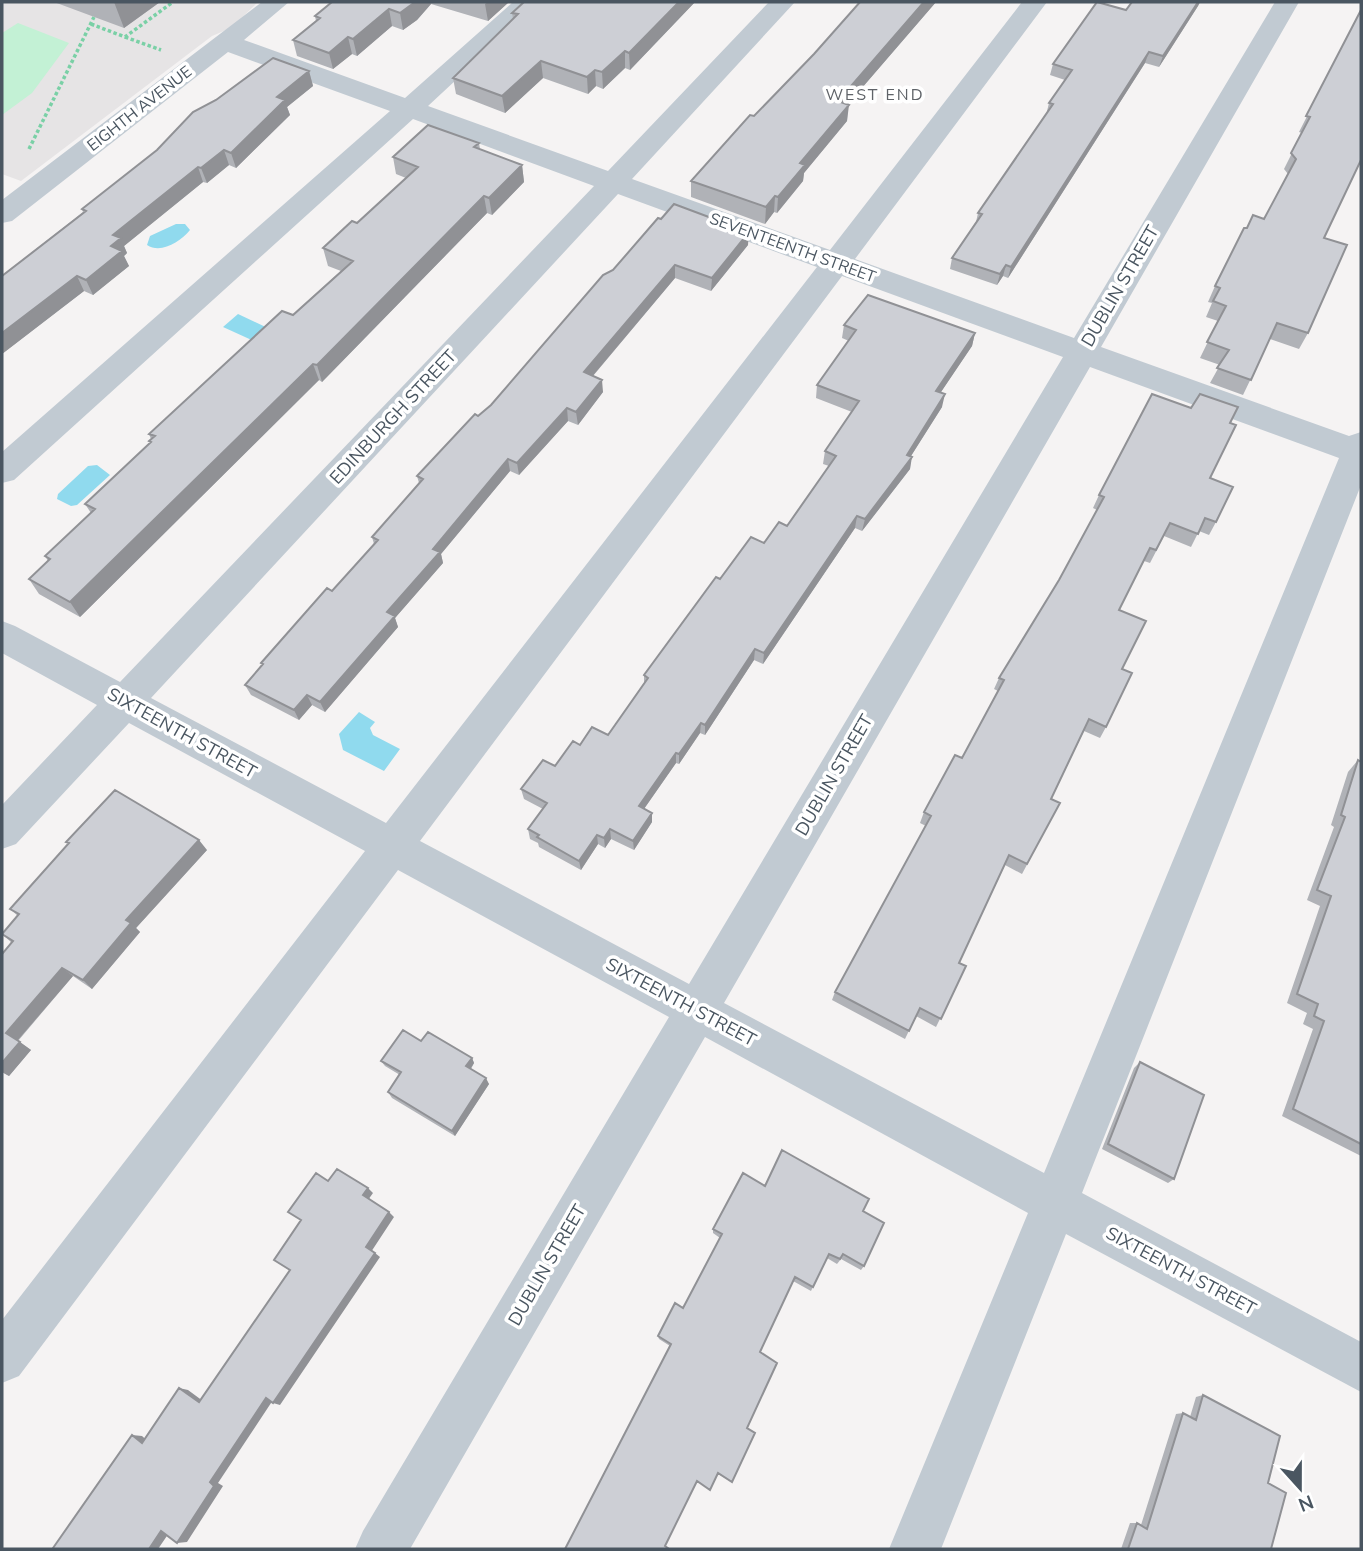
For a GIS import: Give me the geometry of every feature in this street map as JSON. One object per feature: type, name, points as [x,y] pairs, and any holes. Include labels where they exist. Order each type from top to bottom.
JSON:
[{"type":"street","name":"EIGHTH AVENUE","points":[[2,214],[277,2]]},
{"type":"street","points":[[2,471],[528,2]]},
{"type":"street","name":"EDINBURGH STREET","points":[[2,832],[783,2]]},
{"type":"street","points":[[2,1359],[1035,2]]},
{"type":"street","name":"DUBLIN STREET","points":[[381,1549],[1287,2]]},
{"type":"street","name":"SEVENTEENTH STREET","points":[[225,42],[1360,450]]},
{"type":"street","points":[[915,1549],[1360,450]]},
{"type":"street","name":"SIXTEENTH STREET","points":[[2,636],[1361,1368]]},
{"type":"path","points":[[125,37],[173,2]]},
{"type":"path","points":[[27,152],[94,17]]},
{"type":"path","points":[[91,24],[160,50]]},
{"type":"shaded area","points":[[2,2],[258,2],[231,28],[212,36],[21,181],[2,174]]},
{"type":"green space","points":[[18,23],[69,43],[32,93],[2,115],[2,33]]},
{"type":"water","points":[[176,224],[185,224],[190,230],[170,245],[158,248],[147,245],[150,236]]},
{"type":"water","points":[[238,314],[272,330],[258,343],[223,327]]},
{"type":"water","points":[[97,465],[110,475],[77,505],[71,506],[57,499],[58,494],[88,466]]},
{"type":"water","points":[[359,712],[375,722],[370,728],[373,735],[400,749],[384,771],[343,750],[339,734]]},
{"type":"building","points":[[332,2],[415,2],[400,13],[389,9],[353,39],[348,37],[329,53],[293,40],[320,18],[315,16]]},
{"type":"building","points":[[524,2],[679,2],[629,53],[625,51],[602,72],[595,70],[587,77],[541,61],[502,96],[453,78],[518,14],[512,13]]},
{"type":"building","points":[[860,2],[924,2],[838,101],[849,105],[800,163],[805,165],[778,197],[775,196],[766,207],[691,181],[750,115],[754,116]]},
{"type":"building","points":[[1097,2],[1126,10],[1132,2],[1198,2],[1163,56],[1149,52],[1011,267],[1006,265],[1000,274],[952,258],[982,214],[978,213],[1053,104],[1049,103],[1072,70],[1053,64]]},
{"type":"building","points":[[1361,10],[1361,160],[1324,238],[1347,245],[1308,333],[1277,323],[1251,380],[1217,368],[1229,350],[1207,342],[1226,306],[1213,301],[1220,288],[1215,286],[1244,228],[1247,228],[1253,215],[1264,219],[1296,159],[1291,153],[1310,117],[1306,116]]},
{"type":"building","points":[[273,58],[309,71],[277,97],[285,100],[231,153],[224,150],[201,168],[198,167],[113,235],[121,238],[111,246],[122,251],[86,280],[77,276],[2,333],[2,276],[86,211],[82,209],[157,150],[193,112],[216,100]]},
{"type":"building","points":[[428,125],[479,143],[474,147],[522,165],[489,198],[484,196],[317,365],[313,364],[70,602],[29,579],[50,559],[45,556],[95,509],[85,504],[151,442],[149,441],[155,436],[149,434],[282,311],[293,315],[353,261],[323,248],[352,221],[357,223],[418,167],[393,157]]},
{"type":"building","points":[[674,204],[749,232],[712,278],[675,265],[584,372],[602,380],[576,412],[567,408],[517,463],[508,459],[433,549],[440,552],[387,612],[395,616],[320,702],[307,695],[294,710],[245,685],[327,588],[332,591],[378,540],[372,537],[423,479],[417,476],[475,414],[478,416],[491,405],[603,275],[613,270],[658,218],[661,219]]},
{"type":"building","points":[[868,295],[975,333],[936,391],[945,394],[907,455],[912,457],[865,519],[857,516],[764,653],[755,649],[705,725],[701,723],[679,754],[676,753],[639,806],[652,813],[633,841],[610,829],[604,838],[597,835],[579,861],[528,829],[547,803],[521,789],[543,760],[555,766],[573,741],[580,745],[592,727],[608,735],[648,678],[644,675],[716,577],[720,579],[751,537],[764,543],[779,522],[787,526],[836,456],[825,451],[859,401],[817,385],[856,330],[844,325]]},
{"type":"building","points":[[1152,394],[1191,408],[1200,394],[1238,407],[1230,423],[1236,425],[1210,478],[1233,487],[1216,522],[1205,518],[1198,534],[1170,523],[1156,550],[1150,548],[1119,610],[1146,621],[1122,669],[1132,673],[1106,727],[1089,719],[1051,799],[1060,803],[1027,864],[1009,855],[959,963],[966,966],[941,1019],[920,1008],[909,1031],[835,992],[931,816],[924,812],[955,755],[962,758],[1004,680],[999,678],[1059,580],[1104,497],[1099,495]]},
{"type":"building","points":[[1358,760],[1361,762],[1361,1144],[1293,1109],[1324,1021],[1314,1016],[1318,1004],[1297,994],[1331,896],[1317,890],[1345,817],[1341,815]]},
{"type":"building","points":[[115,790],[199,840],[126,920],[131,923],[83,980],[62,968],[6,1033],[20,1042],[2,1063],[2,954],[13,941],[2,934],[19,914],[10,909],[69,843],[66,842]]},
{"type":"building","points":[[403,1030],[421,1041],[428,1032],[472,1058],[466,1066],[486,1078],[452,1131],[388,1092],[401,1072],[381,1061]]},
{"type":"building","points":[[1140,1062],[1204,1095],[1174,1179],[1108,1144]]},
{"type":"building","points":[[782,1150],[869,1199],[863,1211],[884,1223],[864,1266],[843,1254],[840,1259],[829,1254],[813,1287],[795,1277],[760,1352],[777,1363],[747,1428],[755,1433],[732,1482],[718,1473],[710,1490],[697,1481],[665,1546],[669,1549],[565,1549],[671,1344],[658,1336],[675,1303],[683,1308],[722,1234],[713,1229],[743,1173],[765,1186]]},
{"type":"building","points":[[337,1169],[368,1188],[363,1195],[389,1212],[366,1247],[375,1253],[273,1403],[266,1398],[210,1482],[214,1486],[177,1543],[161,1531],[149,1549],[53,1548],[132,1435],[142,1443],[179,1388],[199,1402],[290,1270],[274,1260],[301,1220],[288,1212],[316,1173],[328,1181]]},
{"type":"building","points":[[1203,1395],[1280,1436],[1268,1483],[1286,1493],[1271,1549],[1128,1549],[1137,1523],[1147,1529],[1183,1413],[1196,1420]]},
{"type":"district","name":"WEST END","points":[[875,94]]}]
